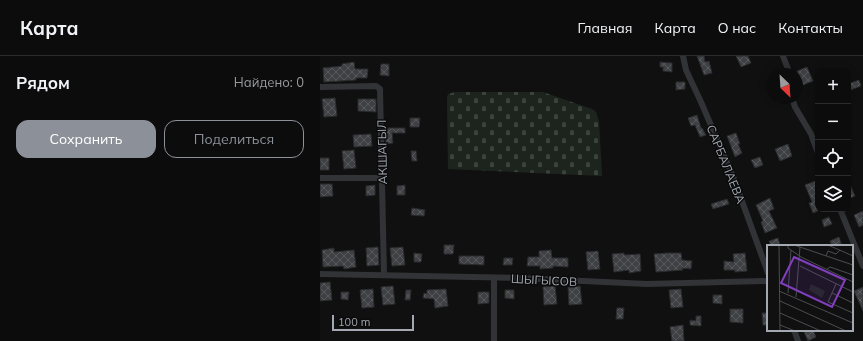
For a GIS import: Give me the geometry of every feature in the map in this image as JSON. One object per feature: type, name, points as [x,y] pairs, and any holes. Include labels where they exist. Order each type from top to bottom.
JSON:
[{"type":"street","name":"САРБАЛАЕВА","points":[[683,56],[686,70],[734,179],[767,270]]},
{"type":"street","points":[[783,56],[788,68]]},
{"type":"street","name":"АКШАГЫЛ","points":[[320,87],[376,86],[380,89],[384,276]]},
{"type":"street","points":[[794,104],[811,134],[815,145]]},
{"type":"street","points":[[320,178],[382,178]]},
{"type":"street","points":[[841,212],[863,266]]},
{"type":"street","name":"ШЫГЫСОВ","points":[[320,274],[494,278],[647,284],[767,282]]},
{"type":"street","points":[[494,278],[494,341]]},
{"type":"street","points":[[794,331],[798,341]]},
{"type":"green space","points":[[455,92],[543,92],[592,109],[596,112],[599,121],[602,176],[448,169],[447,98],[448,94]]},
{"type":"building","points":[[697,56],[704,56],[705,62],[709,61],[712,73],[704,75]]},
{"type":"building","points":[[736,56],[748,56],[751,63],[741,67]]},
{"type":"building","points":[[354,62],[355,69],[368,69],[367,78],[324,82],[323,68],[342,66],[342,64]]},
{"type":"building","points":[[660,62],[672,63],[672,72],[663,71],[663,67],[660,67]]},
{"type":"building","points":[[381,64],[389,64],[389,76],[380,75]]},
{"type":"building","points":[[807,67],[813,81],[803,85],[803,69]]},
{"type":"building","points":[[859,80],[861,86],[851,90],[851,83]]},
{"type":"building","points":[[676,82],[685,82],[685,89],[676,90]]},
{"type":"building","points":[[335,98],[337,116],[324,117],[322,99]]},
{"type":"building","points":[[358,99],[376,99],[376,112],[358,111]]},
{"type":"building","points":[[697,115],[701,128],[706,135],[700,137],[695,125],[691,126],[688,118]]},
{"type":"building","points":[[410,118],[420,118],[419,127],[410,127]]},
{"type":"building","points":[[385,128],[405,128],[405,133],[392,133],[393,143],[386,144]]},
{"type":"building","points":[[736,133],[740,144],[738,144],[742,153],[735,157],[727,136]]},
{"type":"building","points":[[371,134],[372,146],[354,147],[353,135]]},
{"type":"building","points":[[788,144],[792,156],[780,161],[775,149]]},
{"type":"building","points":[[354,150],[356,168],[344,169],[342,151]]},
{"type":"building","points":[[411,151],[416,151],[417,161],[412,161]]},
{"type":"building","points":[[760,157],[763,165],[755,168],[751,160]]},
{"type":"building","points":[[320,158],[329,158],[329,170],[320,170]]},
{"type":"building","points":[[815,181],[816,212],[813,213],[809,203],[812,202],[805,185]]},
{"type":"building","points":[[320,184],[332,184],[333,196],[320,197]]},
{"type":"building","points":[[375,185],[375,195],[366,196],[366,186]]},
{"type":"building","points":[[405,185],[405,195],[397,195],[397,186]]},
{"type":"building","points":[[851,187],[855,196],[851,198]]},
{"type":"building","points":[[770,198],[774,209],[769,211],[777,228],[765,233],[761,222],[763,221],[756,205]]},
{"type":"building","points":[[727,199],[729,204],[713,209],[711,204]]},
{"type":"building","points":[[412,208],[425,210],[424,216],[411,215]]},
{"type":"building","points":[[863,211],[863,225],[859,227],[854,215]]},
{"type":"building","points":[[829,217],[832,224],[824,227],[822,220]]},
{"type":"building","points":[[839,237],[842,245],[832,245],[830,241]]},
{"type":"building","points":[[778,238],[780,245],[771,245],[769,241]]},
{"type":"building","points":[[444,245],[454,245],[453,254],[444,254]]},
{"type":"building","points":[[378,247],[379,265],[367,266],[366,248]]},
{"type":"building","points":[[403,247],[405,265],[392,266],[390,248]]},
{"type":"building","points":[[334,248],[334,252],[354,250],[356,267],[344,269],[343,266],[323,267],[322,250]]},
{"type":"building","points":[[551,250],[552,258],[568,258],[568,267],[553,266],[553,268],[540,269],[540,266],[527,266],[528,257],[539,257],[539,251]]},
{"type":"building","points":[[598,251],[600,269],[588,270],[586,252]]},
{"type":"building","points":[[414,253],[422,254],[421,262],[414,262]]},
{"type":"building","points":[[624,253],[624,255],[640,254],[641,271],[629,273],[629,270],[614,272],[612,254]]},
{"type":"building","points":[[681,253],[682,260],[692,261],[691,269],[682,268],[683,270],[656,272],[654,254]]},
{"type":"building","points":[[745,253],[747,271],[735,272],[735,270],[724,270],[724,261],[734,262],[733,254]]},
{"type":"building","points":[[459,256],[484,256],[484,265],[459,264]]},
{"type":"building","points":[[504,258],[513,258],[512,265],[503,265]]},
{"type":"building","points":[[330,282],[332,300],[320,301],[320,283]]},
{"type":"building","points":[[393,286],[395,304],[383,305],[381,287]]},
{"type":"building","points":[[555,286],[557,304],[544,305],[543,287]]},
{"type":"building","points":[[580,286],[582,304],[569,305],[568,287]]},
{"type":"building","points":[[863,287],[863,311],[854,291]]},
{"type":"building","points":[[373,289],[374,307],[362,308],[360,290]]},
{"type":"building","points":[[446,289],[448,306],[435,308],[434,299],[423,298],[424,293],[427,294],[427,290]]},
{"type":"building","points":[[681,289],[683,307],[671,308],[669,290]]},
{"type":"building","points":[[406,290],[411,290],[410,300],[405,300]]},
{"type":"building","points":[[505,290],[514,290],[514,299],[505,298]]},
{"type":"building","points":[[341,292],[349,292],[348,300],[341,299]]},
{"type":"building","points":[[478,292],[489,292],[489,303],[478,304]]},
{"type":"building","points":[[713,295],[722,295],[722,304],[713,303]]},
{"type":"building","points":[[617,308],[624,308],[623,319],[616,319]]},
{"type":"building","points":[[730,309],[743,309],[743,323],[730,322]]},
{"type":"building","points":[[762,313],[767,313],[767,325],[763,325]]},
{"type":"building","points":[[696,316],[701,316],[701,326],[690,325],[690,320],[696,321]]},
{"type":"building","points":[[683,325],[684,341],[672,341],[670,327]]},
{"type":"building","points":[[813,331],[816,337],[808,341],[804,332]]}]
